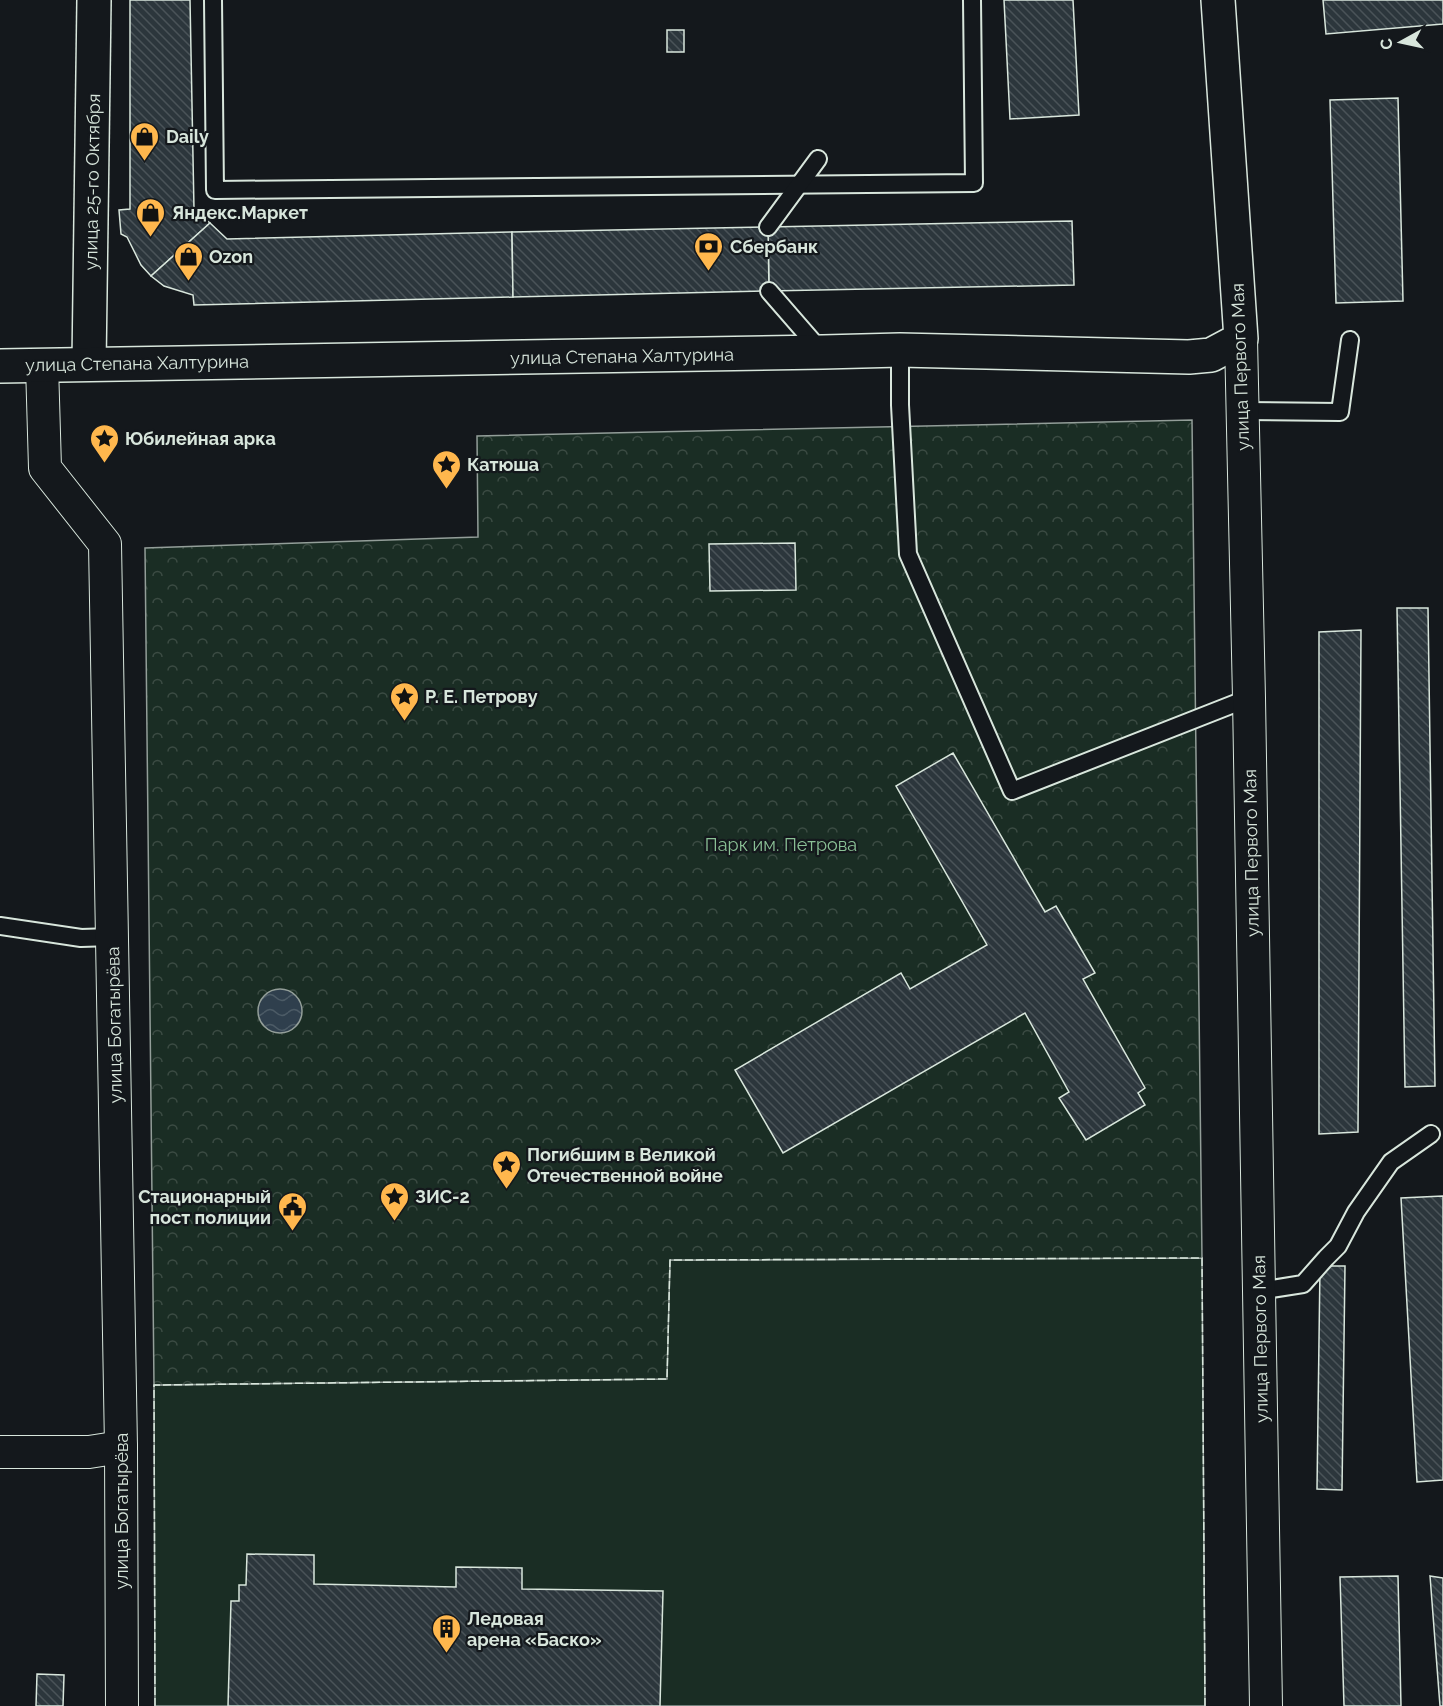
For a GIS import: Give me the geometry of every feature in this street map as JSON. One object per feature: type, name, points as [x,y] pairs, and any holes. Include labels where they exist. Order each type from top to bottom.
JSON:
[{"type":"street","name":"улица 25-го Октября","points":[[89,364],[94,0]]},
{"type":"street","name":"улица Первого Мая","points":[[1218,0],[1241,339],[1266,1706]]},
{"type":"street","name":"улица Степана Халтурина","points":[[0,366],[900,350],[1189,357],[1211,355],[1241,339]]},
{"type":"street","name":"улица Богатырёва","points":[[42,365],[45,468],[105,544],[121,1448],[122,1706]]},
{"type":"street","points":[[0,1452],[89,1452],[121,1448]]},
{"type":"lane","points":[[213,0],[215,190],[974,183],[972,0]]},
{"type":"lane","points":[[768,227],[818,159]]},
{"type":"lane","points":[[769,291],[822,352]]},
{"type":"lane","points":[[1242,411],[1340,412],[1350,340]]},
{"type":"lane","points":[[900,350],[900,405],[908,554],[1012,791],[1249,698]]},
{"type":"lane","points":[[0,926],[81,938],[112,937]]},
{"type":"lane","points":[[1259,1291],[1303,1284],[1338,1246],[1356,1212],[1391,1162],[1431,1134]]},
{"type":"green space","name":"Парк им. Петрова","points":[[1192,420],[1202,1258],[670,1260],[667,1379],[154,1385],[145,548],[478,537],[477,436]]},
{"type":"green space","points":[[1202,1258],[1205,1706],[155,1706],[154,1385],[666,1379],[670,1260]]},
{"type":"water","points":[[280,989],[295,996],[302,1011],[295,1026],[280,1033],[265,1026],[258,1011],[265,996]]},
{"type":"building","points":[[130,0],[190,0],[194,209],[210,223],[151,276],[141,265],[127,237],[121,234],[119,210],[130,209]]},
{"type":"building","points":[[1004,0],[1073,0],[1079,115],[1010,119]]},
{"type":"building","points":[[1323,0],[1443,0],[1443,24],[1326,34]]},
{"type":"building","points":[[667,30],[684,30],[684,52],[667,52]]},
{"type":"building","points":[[1398,98],[1403,301],[1336,303],[1330,100]]},
{"type":"building","points":[[1072,221],[1074,285],[769,291],[768,227]]},
{"type":"building","points":[[210,223],[227,239],[512,232],[513,297],[194,305],[193,295],[164,286],[151,276]]},
{"type":"building","points":[[768,227],[769,291],[513,297],[512,232]]},
{"type":"building","points":[[795,543],[796,590],[710,591],[709,544]]},
{"type":"building","points":[[1397,608],[1428,608],[1435,1086],[1405,1087]]},
{"type":"building","points":[[1361,630],[1358,1132],[1319,1134],[1319,632]]},
{"type":"building","points":[[953,753],[1045,912],[1056,906],[1095,973],[1083,979],[1145,1088],[1138,1093],[1145,1105],[1086,1140],[1059,1098],[1069,1092],[1025,1013],[783,1153],[735,1070],[901,973],[910,989],[987,945],[896,786]]},
{"type":"building","points":[[1443,1196],[1443,1480],[1417,1482],[1401,1198]]},
{"type":"building","points":[[1320,1266],[1345,1266],[1342,1490],[1317,1489]]},
{"type":"building","name":"Ледовая арена «Баско»","points":[[247,1554],[314,1555],[314,1584],[456,1587],[456,1567],[522,1568],[522,1589],[663,1591],[660,1706],[228,1706],[231,1601],[239,1601],[239,1585],[246,1585]]},
{"type":"building","points":[[1398,1576],[1401,1706],[1344,1706],[1340,1577]]},
{"type":"building","points":[[1430,1576],[1443,1578],[1443,1706],[1440,1706]]},
{"type":"building","points":[[37,1674],[64,1675],[63,1706],[36,1706]]},
{"type":"fence","points":[[155,1706],[154,1385],[667,1379],[670,1260],[1202,1258],[1205,1706]]},
{"type":"place","name":"Daily","points":[[145,162]]},
{"type":"place","name":"Яндекс.Маркет","points":[[151,238]]},
{"type":"place","name":"Сбербанк","points":[[709,272]]},
{"type":"place","name":"Ozon","points":[[188,282]]},
{"type":"place","name":"Юбилейная арка","points":[[104,464]]},
{"type":"place","name":"Катюша","points":[[446,490]]},
{"type":"place","name":"Р. Е. Петрову","points":[[404,722]]},
{"type":"place","name":"Погибшим в Великой Отечественной войне","points":[[506,1190]]},
{"type":"place","name":"ЗИС-2","points":[[394,1222]]},
{"type":"place","name":"Стационарный пост полиции","points":[[292,1232]]},
{"type":"place","name":"Ледовая арена «Баско»","points":[[446,1654]]}]
